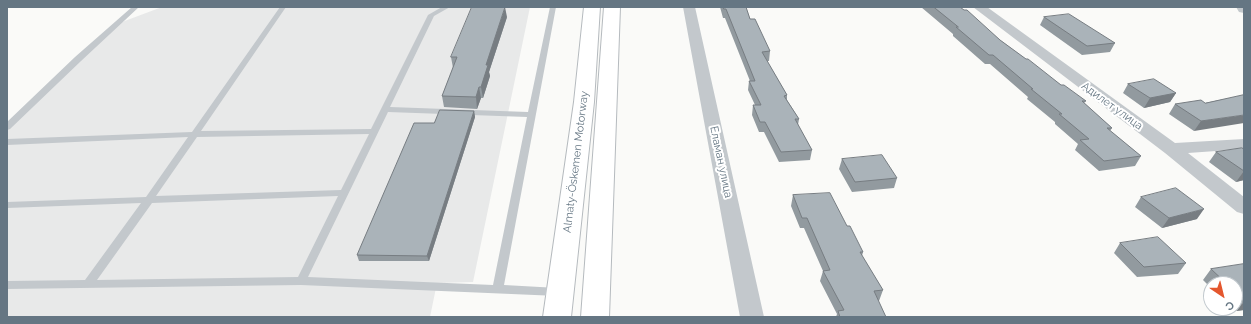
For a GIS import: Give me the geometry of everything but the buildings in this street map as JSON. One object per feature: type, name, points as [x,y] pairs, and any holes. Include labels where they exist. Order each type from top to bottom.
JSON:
[{"type":"main road","name":"Almaty-Öskemen Motorway","points":[[557,317],[584,102],[592,7]]},
{"type":"main road","name":"Almaty-Öskemen Motorway","points":[[594,317],[612,7]]},
{"type":"street","name":"Еламан улица","points":[[689,7],[752,317]]},
{"type":"street","name":"Адилет улица","points":[[979,7],[1171,149],[1244,207]]},
{"type":"street","points":[[1171,149],[1244,144]]},
{"type":"lane","points":[[7,127],[78,59],[136,7]]},
{"type":"lane","points":[[89,283],[149,200],[283,7]]},
{"type":"lane","points":[[301,281],[431,14],[447,7]]},
{"type":"lane","points":[[498,289],[553,7]]},
{"type":"lane","points":[[385,109],[532,115]]},
{"type":"lane","points":[[7,142],[195,134],[375,131]]},
{"type":"lane","points":[[7,206],[344,193]]},
{"type":"lane","points":[[7,285],[301,281],[561,292]]},
{"type":"shaded area","points":[[162,7],[530,7],[473,282],[437,283],[430,317],[7,317],[7,129],[114,25]]}]
